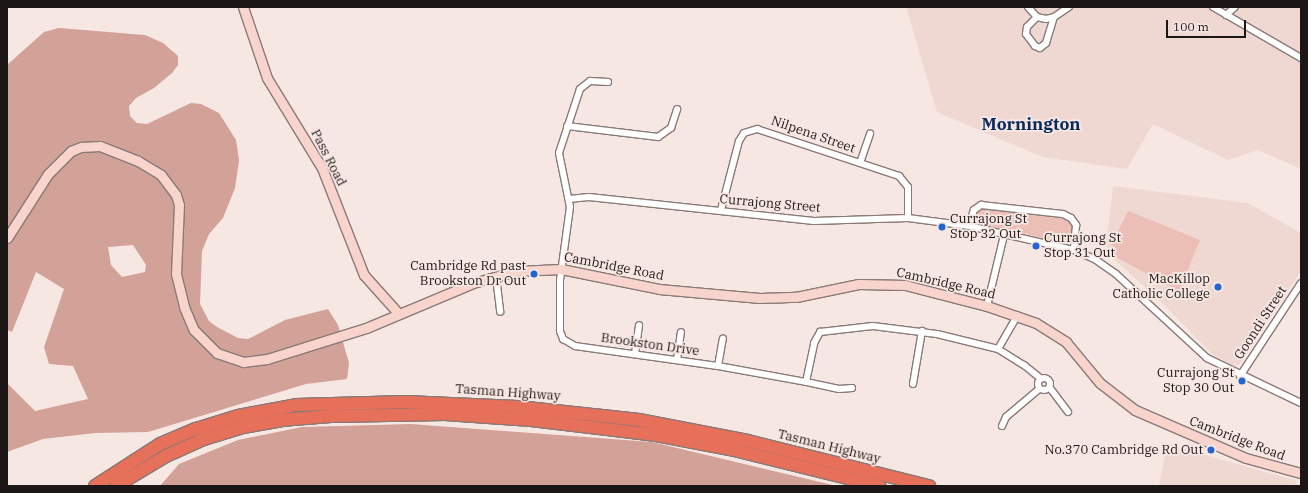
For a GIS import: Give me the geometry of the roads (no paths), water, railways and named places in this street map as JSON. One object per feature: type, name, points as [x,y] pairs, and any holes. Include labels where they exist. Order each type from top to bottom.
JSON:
[{"type":"highway","name":"Tasman Highway","points":[[96,486],[160,444],[196,429],[238,416],[296,405],[406,402],[518,407],[639,420],[748,441],[929,486]]},
{"type":"highway","name":"Tasman Highway","points":[[116,486],[142,468],[185,447],[249,426],[331,416],[445,414],[531,420],[656,435],[734,450],[880,486]]},
{"type":"main road","name":"Pass Road","points":[[243,7],[267,78],[322,168],[353,253],[364,275],[400,314]]},
{"type":"main road","name":"Cambridge Road","points":[[7,238],[29,201],[57,163],[71,151],[81,147],[100,146],[112,148],[152,168],[161,175],[176,195],[180,213],[176,274],[180,295],[194,330],[217,353],[239,361],[260,360],[366,328],[474,283],[516,271],[561,269],[659,289],[745,297],[796,296],[842,286],[880,283],[906,285],[1018,315],[1036,323],[1066,342],[1100,383],[1135,410],[1246,458],[1301,473]]},
{"type":"street","points":[[1028,7],[1037,17]]},
{"type":"street","points":[[1054,17],[1046,43],[1040,48],[1035,46],[1026,34],[1027,27],[1037,17],[1054,17],[1069,7]]},
{"type":"street","points":[[1213,7],[1301,58]]},
{"type":"street","points":[[1226,15],[1235,7]]},
{"type":"street","points":[[561,269],[564,241],[570,215],[569,199],[558,159],[567,126],[583,85],[590,81],[608,82]]},
{"type":"street","points":[[567,126],[658,136],[669,131],[677,110]]},
{"type":"street","name":"Nilpena Street","points":[[721,210],[739,141],[748,131],[761,129],[899,176],[905,181],[909,190],[908,218]]},
{"type":"street","name":"Nilpena Street","points":[[860,163],[870,134]]},
{"type":"street","name":"Currajong Street","points":[[569,199],[589,197],[814,221],[908,218],[969,226],[1074,250],[1105,266],[1207,358],[1240,376],[1301,403]]},
{"type":"street","points":[[969,226],[974,210],[981,205],[1063,214],[1071,218],[1076,225],[1074,250]]},
{"type":"street","points":[[987,306],[1004,235]]},
{"type":"street","name":"Brookston Drive","points":[[561,269],[560,331],[565,342],[575,346],[718,366],[839,389],[852,388]]},
{"type":"street","points":[[496,276],[500,312]]},
{"type":"street","name":"Goondi Street","points":[[1240,376],[1301,283]]},
{"type":"street","points":[[998,349],[1018,315]]},
{"type":"street","points":[[635,354],[639,325]]},
{"type":"street","points":[[806,382],[814,342],[820,332],[873,326],[922,331],[998,349],[1024,364],[1041,379],[1048,380],[1050,388],[1068,412]]},
{"type":"street","points":[[913,384],[922,331]]},
{"type":"street","points":[[677,360],[681,332]]},
{"type":"street","points":[[718,366],[723,338]]},
{"type":"street","points":[[1039,389],[1038,384],[1041,379]]},
{"type":"street","points":[[1039,389],[1045,391],[1050,388]]},
{"type":"street","points":[[1002,426],[1006,417],[1039,389]]},
{"type":"place","name":"Currajong St Stop 32 Out","points":[[942,227]]},
{"type":"place","name":"Currajong St Stop 31 Out","points":[[1036,246]]},
{"type":"place","name":"Cambridge Rd past Brookston Dr Out","points":[[534,274]]},
{"type":"place","name":"MacKillop Catholic College","points":[[1218,287]]},
{"type":"place","name":"Currajong St Stop 30 Out","points":[[1242,381]]},
{"type":"place","name":"No.370 Cambridge Rd Out","points":[[1211,450]]},
{"type":"district","name":"Mornington","points":[[1031,125]]}]
